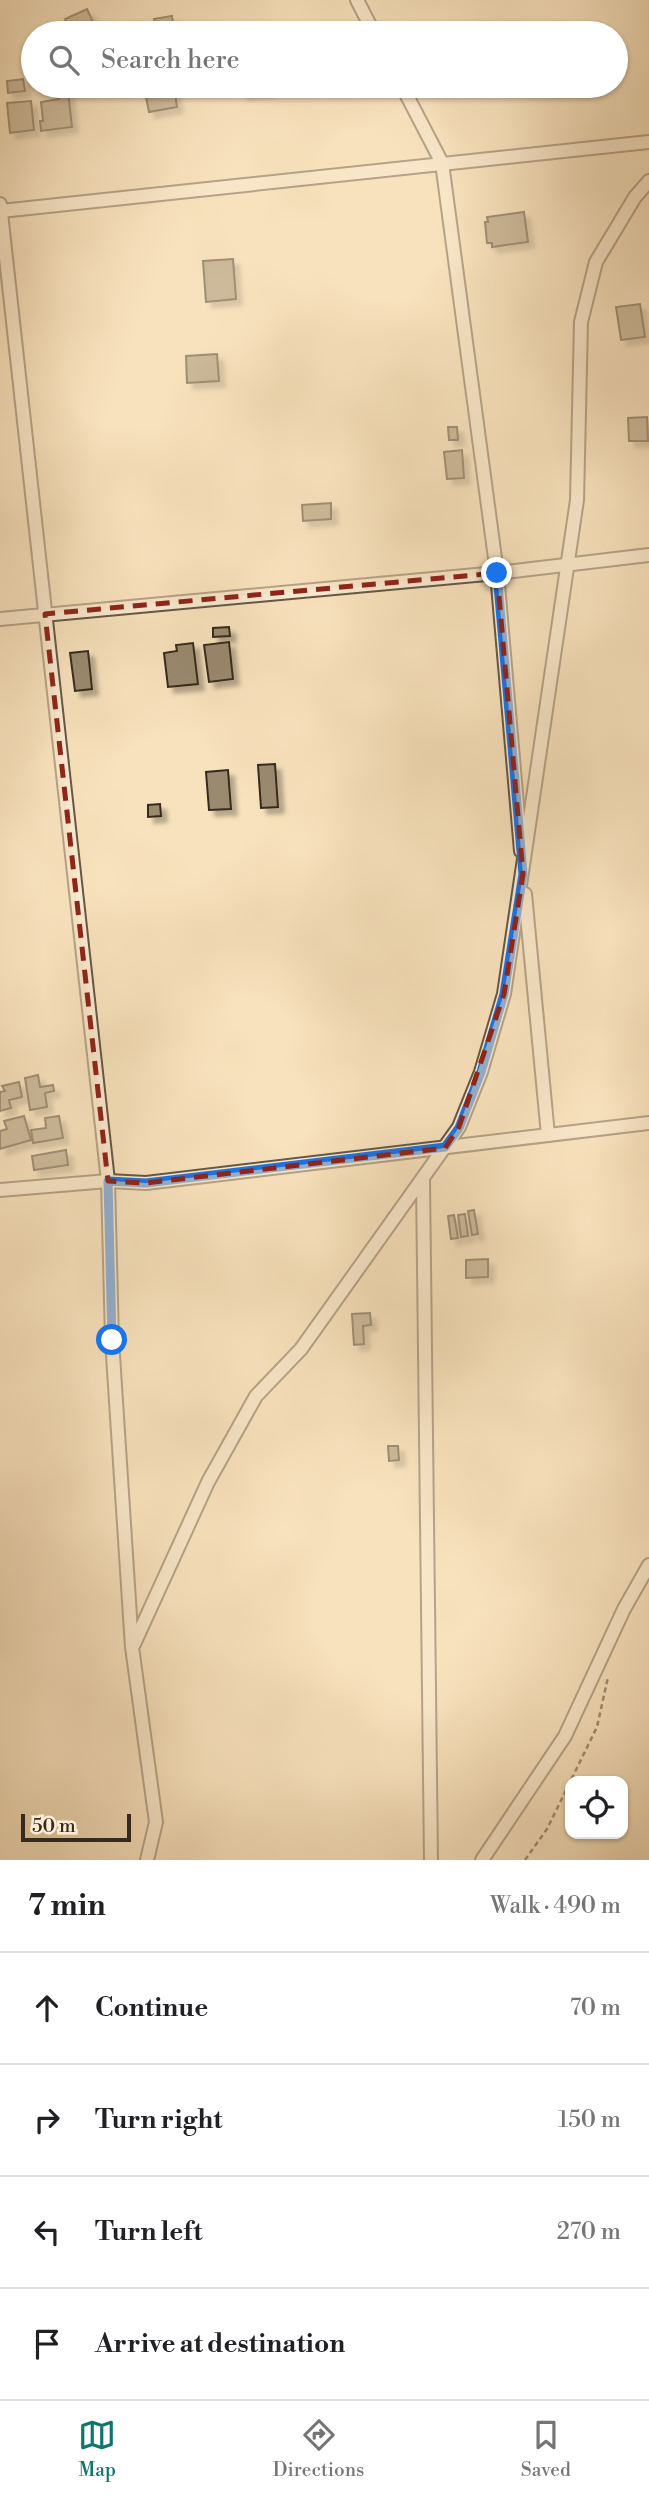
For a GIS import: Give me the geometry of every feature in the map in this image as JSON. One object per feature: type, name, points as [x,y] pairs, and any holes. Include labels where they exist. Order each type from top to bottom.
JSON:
[{"type":"street","points":[[356,0],[367,21]]},
{"type":"street","points":[[408,98],[442,163],[497,573],[548,1135]]},
{"type":"street","points":[[1,211],[649,142]]},
{"type":"street","points":[[132,1647],[208,1482],[256,1396],[301,1349],[459,1128],[485,1059],[504,994],[577,500],[581,322],[596,262],[635,197],[649,181]]},
{"type":"street","points":[[0,204],[108,1181],[112,1340],[132,1647],[156,1822],[147,1860]]},
{"type":"street","points":[[0,619],[497,573],[649,555]]},
{"type":"street","points":[[0,1190],[108,1181],[146,1183],[649,1123]]},
{"type":"street","points":[[423,1180],[431,1860]]},
{"type":"street","points":[[482,1860],[565,1736],[624,1609],[649,1565]]},
{"type":"path","points":[[525,1860],[547,1829],[597,1727],[609,1674]]},
{"type":"highlighted area","points":[[497,573],[523,874],[504,994],[459,1127],[445,1148],[146,1183],[108,1181],[45,614]]},
{"type":"building","points":[[87,9],[92,21],[66,21],[65,19]]},
{"type":"building","points":[[172,16],[173,21],[154,21]]},
{"type":"building","points":[[21,79],[21,91],[8,93],[7,81]]},
{"type":"building","points":[[69,98],[72,127],[41,131],[41,102]]},
{"type":"building","points":[[146,98],[176,98],[177,107],[149,112]]},
{"type":"building","points":[[31,101],[34,130],[10,133],[7,103]]},
{"type":"building","points":[[524,212],[528,242],[492,247],[492,243],[487,243],[487,217]]},
{"type":"building","points":[[233,259],[236,299],[206,302],[203,261]]},
{"type":"building","points":[[640,304],[645,337],[621,340],[616,307]]},
{"type":"building","points":[[217,354],[219,381],[187,383],[186,356]]},
{"type":"building","points":[[647,417],[648,441],[629,441],[628,418]]},
{"type":"building","points":[[448,427],[457,427],[458,440],[449,440]]},
{"type":"building","points":[[462,450],[464,478],[447,479],[444,452]]},
{"type":"building","points":[[331,503],[331,519],[303,521],[302,505]]},
{"type":"building","points":[[229,627],[230,636],[213,637],[213,628]]},
{"type":"building","points":[[229,642],[233,679],[209,682],[204,645]]},
{"type":"building","points":[[193,643],[198,684],[168,687],[164,653],[177,651],[176,645]]},
{"type":"building","points":[[88,651],[92,689],[75,691],[70,653]]},
{"type":"building","points":[[275,764],[278,807],[261,808],[258,765]]},
{"type":"building","points":[[228,770],[231,809],[209,810],[206,772]]},
{"type":"building","points":[[160,804],[161,816],[148,817],[148,805]]},
{"type":"building","points":[[38,1075],[40,1087],[53,1085],[54,1091],[45,1093],[47,1107],[30,1110],[25,1078]]},
{"type":"building","points":[[19,1082],[22,1097],[9,1100],[11,1108],[0,1111],[0,1092],[5,1091],[2,1086]]},
{"type":"building","points":[[24,1116],[31,1140],[0,1149],[0,1131],[7,1129],[4,1121]]},
{"type":"building","points":[[59,1116],[63,1138],[33,1143],[31,1130],[46,1128],[45,1118]]},
{"type":"building","points":[[66,1150],[68,1165],[34,1170],[32,1156]]},
{"type":"building","points":[[474,1210],[478,1234],[472,1235],[468,1211]]},
{"type":"building","points":[[465,1214],[468,1236],[461,1237],[458,1215]]},
{"type":"building","points":[[454,1215],[458,1238],[451,1239],[448,1216]]},
{"type":"building","points":[[488,1259],[488,1277],[466,1278],[466,1260]]},
{"type":"building","points":[[370,1313],[371,1325],[363,1326],[364,1344],[354,1345],[352,1314]]},
{"type":"building","points":[[388,1446],[398,1446],[399,1460],[389,1461]]},
{"type":"route","points":[[112,1340],[108,1181],[146,1183],[445,1147],[459,1128],[481,1072],[504,994],[523,874],[497,573]]}]
